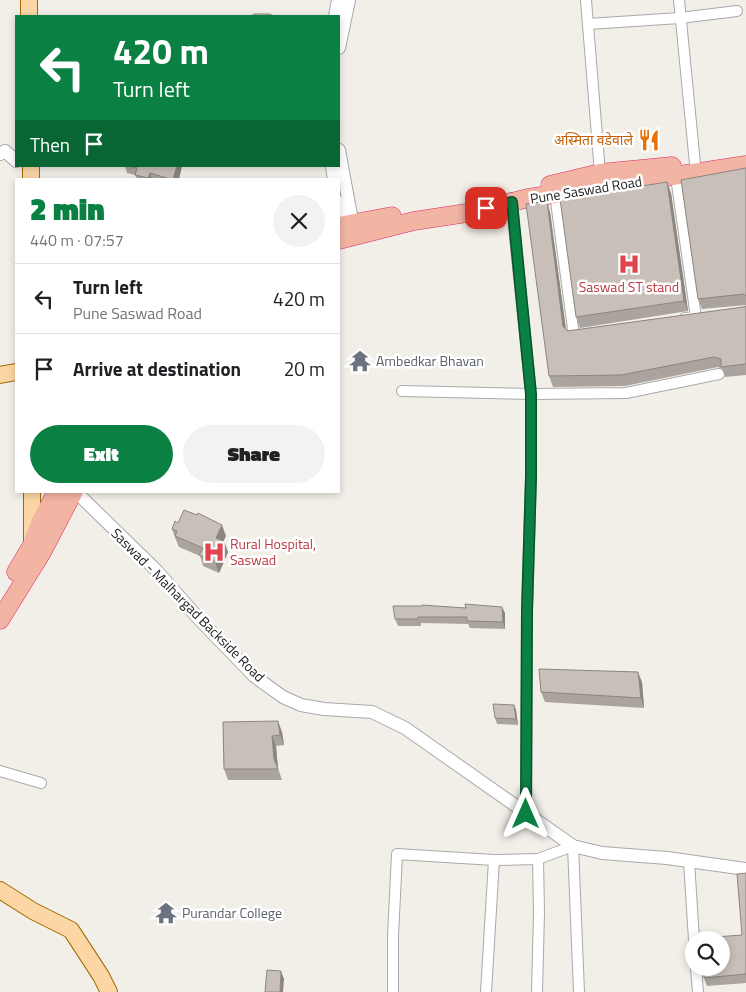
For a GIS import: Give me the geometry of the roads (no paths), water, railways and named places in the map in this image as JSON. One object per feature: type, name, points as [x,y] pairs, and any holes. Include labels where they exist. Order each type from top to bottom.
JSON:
[{"type":"highway","name":"Pune Saswad Road","points":[[512,198],[676,177],[696,169],[746,155]]},
{"type":"highway","name":"Pune Saswad Road","points":[[696,169],[746,165]]},
{"type":"highway","points":[[346,231],[454,206],[512,198],[600,173],[696,169]]},
{"type":"highway","points":[[0,598],[36,555],[41,520],[56,493]]},
{"type":"highway","points":[[0,620],[73,493]]},
{"type":"main road","points":[[29,0],[29,15]]},
{"type":"main road","points":[[40,0],[40,15]]},
{"type":"main road","points":[[0,376],[15,372]]},
{"type":"main road","points":[[32,493],[36,555]]},
{"type":"main road","points":[[41,493],[41,520]]},
{"type":"main road","points":[[0,890],[71,930],[107,991]]},
{"type":"street","points":[[335,15],[338,0]]},
{"type":"street","points":[[340,43],[348,0]]},
{"type":"street","points":[[586,0],[600,173]]},
{"type":"street","points":[[679,0],[696,169]]},
{"type":"street","points":[[588,24],[737,12]]},
{"type":"street","points":[[2,149],[15,160]]},
{"type":"street","points":[[340,162],[346,231]]},
{"type":"street","points":[[676,177],[700,316],[677,320]]},
{"type":"street","points":[[555,194],[574,336],[592,333]]},
{"type":"street","points":[[512,198],[531,394],[526,814]]},
{"type":"street","points":[[340,206],[346,231]]},
{"type":"street","points":[[402,391],[531,394],[626,393],[720,374]]},
{"type":"street","name":"Saswad - Malhargad Backside Road","points":[[76,493],[157,571],[199,619],[254,676],[283,697],[301,705],[324,709],[372,712],[405,728],[573,846],[602,852],[746,869]]},
{"type":"street","points":[[0,772],[41,783]]},
{"type":"street","points":[[392,992],[397,854],[494,860],[538,859],[573,846],[579,992]]},
{"type":"street","points":[[537,992],[538,859]]},
{"type":"street","points":[[486,992],[494,860]]},
{"type":"street","points":[[689,861],[693,931]]},
{"type":"street","points":[[697,976],[698,992]]},
{"type":"place","name":"अस्मिता वडेवाले","points":[[649,140]]},
{"type":"place","name":"Saswad ST stand","points":[[629,264]]},
{"type":"place","name":"Ambedkar Bhavan","points":[[360,361]]},
{"type":"place","name":"Rural Hospital, Saswad","points":[[214,552]]},
{"type":"place","name":"Purandar College","points":[[166,913]]}]
